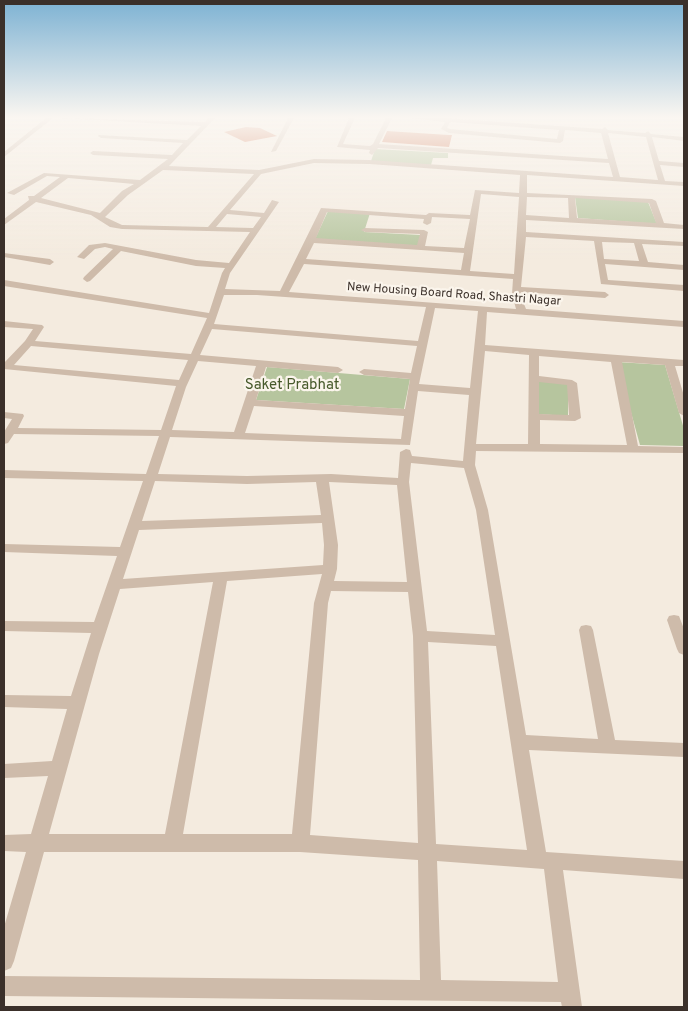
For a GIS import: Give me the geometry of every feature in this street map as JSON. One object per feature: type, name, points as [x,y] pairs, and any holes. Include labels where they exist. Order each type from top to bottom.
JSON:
[{"type":"street","points":[[101,216],[140,182],[165,165]]},
{"type":"street","points":[[162,168],[258,172],[288,165]]},
{"type":"street","points":[[388,165],[481,181],[523,195],[652,201],[661,226]]},
{"type":"street","points":[[465,273],[484,165]]},
{"type":"street","points":[[613,165],[617,180]]},
{"type":"street","points":[[658,165],[662,182]]},
{"type":"street","points":[[210,229],[258,172]]},
{"type":"street","points":[[6,192],[42,175],[51,173],[140,182]]},
{"type":"street","points":[[481,181],[524,173],[684,184]]},
{"type":"street","points":[[522,312],[516,289],[522,234],[524,173]]},
{"type":"street","points":[[4,222],[66,176]]},
{"type":"street","points":[[6,192],[101,216],[113,225],[122,227],[256,230]]},
{"type":"street","points":[[571,196],[573,220]]},
{"type":"street","points":[[5,949],[100,628],[183,383],[211,321],[226,273],[275,202]]},
{"type":"street","points":[[283,294],[301,261],[324,210],[428,217]]},
{"type":"street","points":[[224,212],[266,215]]},
{"type":"street","points":[[421,248],[429,214],[474,217]]},
{"type":"street","points":[[522,217],[684,227]]},
{"type":"street","points":[[365,230],[424,232]]},
{"type":"street","points":[[522,234],[684,244]]},
{"type":"street","points":[[516,289],[605,307],[604,282],[598,239]]},
{"type":"street","points":[[311,240],[468,251]]},
{"type":"street","points":[[637,241],[644,264]]},
{"type":"street","points":[[81,257],[96,246],[120,247],[196,263],[232,266]]},
{"type":"street","points":[[87,279],[120,247]]},
{"type":"street","points":[[4,255],[50,262]]},
{"type":"street","points":[[301,261],[518,277]]},
{"type":"street","points":[[600,261],[684,268]]},
{"type":"street","points":[[604,282],[684,288]]},
{"type":"street","points":[[4,283],[211,321],[423,344]]},
{"type":"street","name":"New Housing Board Road, Shastri Nagar","points":[[221,292],[283,294],[522,312],[605,307],[684,324]]},
{"type":"street","points":[[431,306],[414,381],[403,482],[420,636],[432,991]]},
{"type":"street","points":[[4,986],[432,991],[571,1000],[545,861],[518,742],[482,510],[469,465],[483,309]]},
{"type":"street","points":[[4,324],[39,327],[29,343],[4,368]]},
{"type":"street","points":[[29,343],[338,370]]},
{"type":"street","points":[[480,348],[684,363]]},
{"type":"street","points":[[534,352],[534,448]]},
{"type":"street","points":[[616,358],[633,448]]},
{"type":"street","points":[[669,362],[684,413]]},
{"type":"street","points":[[238,436],[262,363]]},
{"type":"street","points":[[4,368],[183,383]]},
{"type":"street","points":[[364,372],[475,392]]},
{"type":"street","points":[[534,378],[572,383],[575,418],[534,417]]},
{"type":"street","points":[[250,403],[410,413]]},
{"type":"street","points":[[4,414],[19,416],[4,441]]},
{"type":"street","points":[[10,431],[166,432],[406,443]]},
{"type":"street","points":[[470,446],[684,450]]},
{"type":"street","points":[[406,459],[469,465]]},
{"type":"street","points":[[4,474],[247,480],[322,478],[403,482]]},
{"type":"street","points":[[300,843],[321,603],[330,569],[331,546],[322,478]]},
{"type":"street","points":[[134,526],[328,520]]},
{"type":"street","points":[[4,548],[126,552]]},
{"type":"street","points":[[115,584],[330,569]]},
{"type":"street","points":[[172,844],[220,577]]},
{"type":"street","points":[[326,586],[414,587]]},
{"type":"street","points":[[674,620],[684,649]]},
{"type":"street","points":[[4,626],[100,628]]},
{"type":"street","points":[[586,630],[608,746]]},
{"type":"street","points":[[420,636],[502,641]]},
{"type":"street","points":[[4,701],[78,703]]},
{"type":"street","points":[[518,742],[684,750]]},
{"type":"street","points":[[4,771],[59,768]]},
{"type":"street","points":[[4,843],[300,843],[684,870]]},
{"type":"green space","points":[[575,197],[648,202],[657,224],[578,218]]},
{"type":"green space","points":[[328,211],[370,213],[364,232],[421,235],[418,246],[315,239]]},
{"type":"green space","points":[[617,362],[665,365],[684,429],[684,446],[640,445]]},
{"type":"green space","name":"Saket Prabhat","points":[[267,367],[410,379],[404,409],[256,400]]},
{"type":"green space","points":[[536,380],[568,383],[568,416],[537,414]]}]
